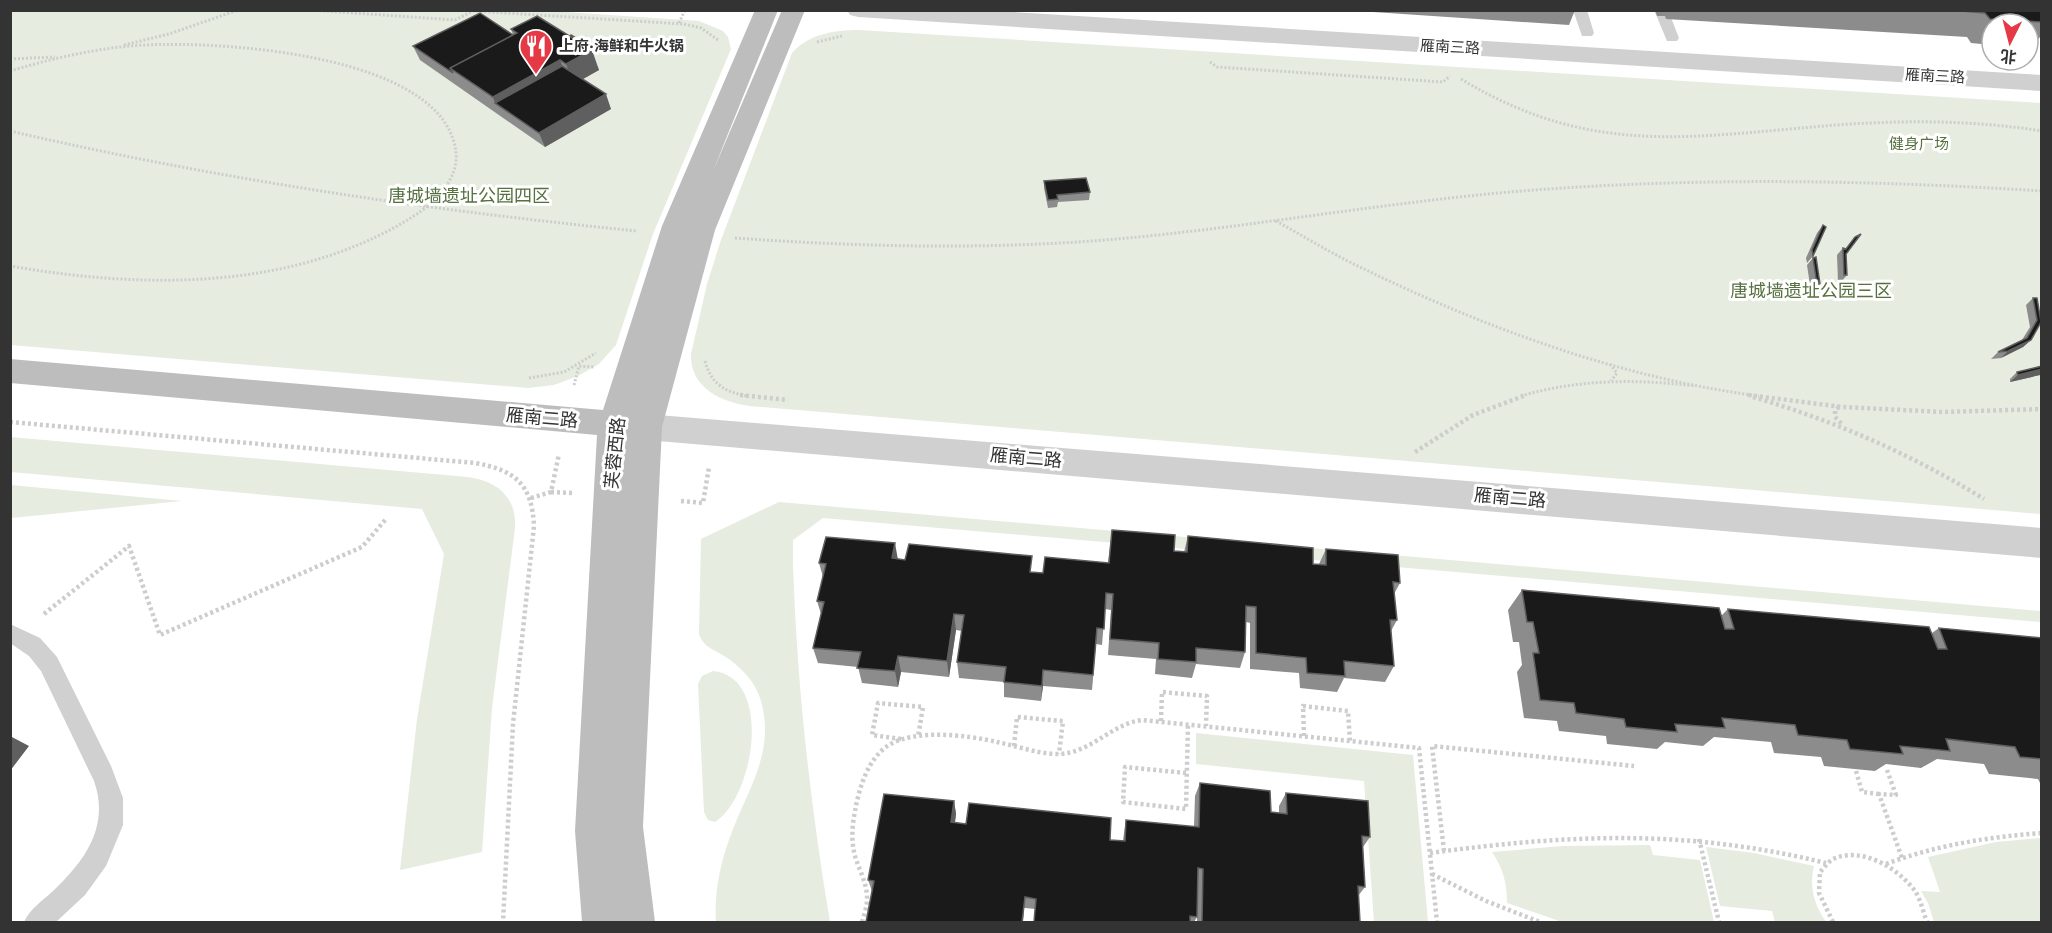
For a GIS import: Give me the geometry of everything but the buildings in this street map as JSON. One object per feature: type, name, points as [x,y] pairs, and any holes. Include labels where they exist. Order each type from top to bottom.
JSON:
[{"type":"main road","name":"芙蓉西路","points":[[603,922],[595,831],[630,426],[676,226],[767,10]]},
{"type":"main road","name":"芙蓉西路","points":[[634,922],[622,827],[630,426],[701,230],[794,10]]},
{"type":"main road","name":"雁南二路","points":[[10,370],[630,426]]},
{"type":"street","name":"雁南三路","points":[[858,10],[2042,82]]},
{"type":"street","name":"雁南二路","points":[[630,426],[2042,543]]},
{"type":"lane","points":[[1581,10],[1587,33]]},
{"type":"lane","points":[[1661,10],[1672,38]]},
{"type":"lane","points":[[14,634],[40,650],[49,664],[107,783],[112,809],[105,841],[91,866],[72,891],[37,922]]},
{"type":"path","points":[[10,71],[17,62],[10,60],[76,54],[132,43],[175,32],[238,10]]},
{"type":"path","points":[[311,10],[455,20],[474,11],[693,25],[708,31],[721,45]]},
{"type":"path","points":[[678,24],[685,10]]},
{"type":"path","points":[[172,44],[164,40],[175,32]]},
{"type":"path","points":[[811,46],[828,38],[847,35]]},
{"type":"path","points":[[10,71],[101,50],[172,44],[236,46],[312,57],[366,72],[415,95],[427,103],[446,123],[453,137],[456,151],[449,180],[424,209],[404,224],[354,248],[310,262],[247,274],[196,279],[128,281],[72,277],[10,266]]},
{"type":"path","points":[[1203,56],[1217,67],[1443,82],[1455,73],[1488,95],[1532,114],[1584,129],[1624,136],[1676,137],[1844,124],[1921,121],[1986,124],[2042,131]]},
{"type":"path","points":[[10,131],[261,184],[424,209],[644,231]]},
{"type":"path","points":[[732,238],[887,246],[1017,245],[1146,237],[1480,195],[1626,186],[1833,183],[2042,191]]},
{"type":"path","points":[[1276,220],[1340,257],[1448,307],[1509,331],[1604,361],[1673,379],[1753,394],[1846,406],[1955,412],[2042,409]]},
{"type":"path","points":[[730,246],[735,231]]},
{"type":"path","points":[[525,378],[552,376],[566,372],[579,366],[600,349]]},
{"type":"path","points":[[705,358],[705,367],[710,377],[730,392],[752,397],[800,401]]},
{"type":"path","points":[[1604,361],[1617,373],[1614,379],[1607,382]]},
{"type":"path","points":[[1427,453],[1415,452],[1463,421],[1504,402],[1548,389],[1607,382],[1661,382],[1722,390],[1786,406],[1848,428],[1929,466],[1984,499],[1972,498]]},
{"type":"path","points":[[1846,406],[1837,408],[1835,414],[1838,421],[1848,428]]},
{"type":"path","points":[[10,422],[475,463],[501,468],[521,482],[533,502],[534,526],[514,699],[505,835],[503,922]]},
{"type":"path","points":[[14,634],[129,546],[160,635],[362,547],[386,519]]},
{"type":"path","points":[[1161,722],[1162,692],[1207,696],[1206,726]]},
{"type":"path","points":[[902,739],[872,735],[878,703],[923,707],[918,736]]},
{"type":"path","points":[[1304,736],[1303,706],[1348,711],[1350,741]]},
{"type":"path","points":[[1014,746],[1017,717],[1063,721],[1059,754]]},
{"type":"path","points":[[862,922],[867,895],[852,846],[853,825],[864,781],[885,748],[902,739],[918,736],[972,737],[1059,754],[1083,750],[1123,722],[1142,720],[1419,748],[1437,922]]},
{"type":"path","points":[[1186,773],[1125,767],[1123,802],[1186,809],[1188,724]]},
{"type":"path","points":[[1444,851],[1432,746],[1634,766]]},
{"type":"path","points":[[1856,771],[1862,792],[1896,795],[1887,770]]},
{"type":"path","points":[[1879,794],[1902,858]]},
{"type":"path","points":[[1886,864],[1940,846],[1999,835],[2042,832]]},
{"type":"path","points":[[1430,853],[1565,838],[1699,839],[1773,849],[1826,863]]},
{"type":"path","points":[[1699,839],[1719,922]]},
{"type":"path","points":[[1833,922],[1826,913],[1819,892],[1819,876],[1826,863],[1834,857],[1851,854],[1886,864],[1901,875],[1917,895],[1927,922]]},
{"type":"path","points":[[1432,874],[1486,901],[1540,922]]},
{"type":"green space","name":"唐城墙遗址公园四区","points":[[10,11],[551,11],[699,21],[723,31],[728,37],[731,49],[653,234],[616,345],[599,364],[578,376],[554,385],[528,388],[11,345]]},
{"type":"green space","name":"唐城墙遗址公园三区","points":[[859,30],[2041,103],[2041,514],[749,406],[718,397],[709,391],[696,376],[691,354],[707,284],[721,240],[792,53],[806,41],[822,34]]},
{"type":"green space","points":[[10,437],[468,477],[488,482],[503,492],[513,508],[515,528],[492,708],[482,852],[400,870],[417,719],[444,554],[422,509],[11,472]]},
{"type":"green space","points":[[11,485],[182,501],[11,518]]},
{"type":"green space","points":[[779,502],[2041,611],[2041,622],[823,518],[793,540],[793,564],[806,744],[816,833],[830,922],[716,922],[717,890],[723,858],[758,770],[765,735],[760,698],[748,676],[729,659],[704,643],[699,634],[701,539]]},
{"type":"green space","points":[[713,671],[732,678],[745,694],[751,715],[748,765],[740,789],[729,809],[715,822],[708,820],[704,812],[698,684],[702,676]]},
{"type":"green space","points":[[1196,733],[1413,755],[1428,922],[1374,922],[1364,781],[1196,764]]},
{"type":"green space","points":[[2041,838],[2041,922],[1934,922],[1928,903],[1921,891],[1940,892],[1928,857],[1996,842]]},
{"type":"green space","points":[[1650,845],[1653,855],[1700,860],[1714,922],[1562,922],[1507,903],[1504,876],[1492,852],[1563,846]]},
{"type":"green space","points":[[1706,847],[1754,853],[1814,866],[1812,881],[1814,895],[1818,909],[1826,922],[1775,922],[1772,911],[1720,906]]},
{"type":"place","name":"上府·海鲜和牛火锅","points":[[536,75]]},
{"type":"park label","name":"健身广场","points":[[1919,144]]}]
